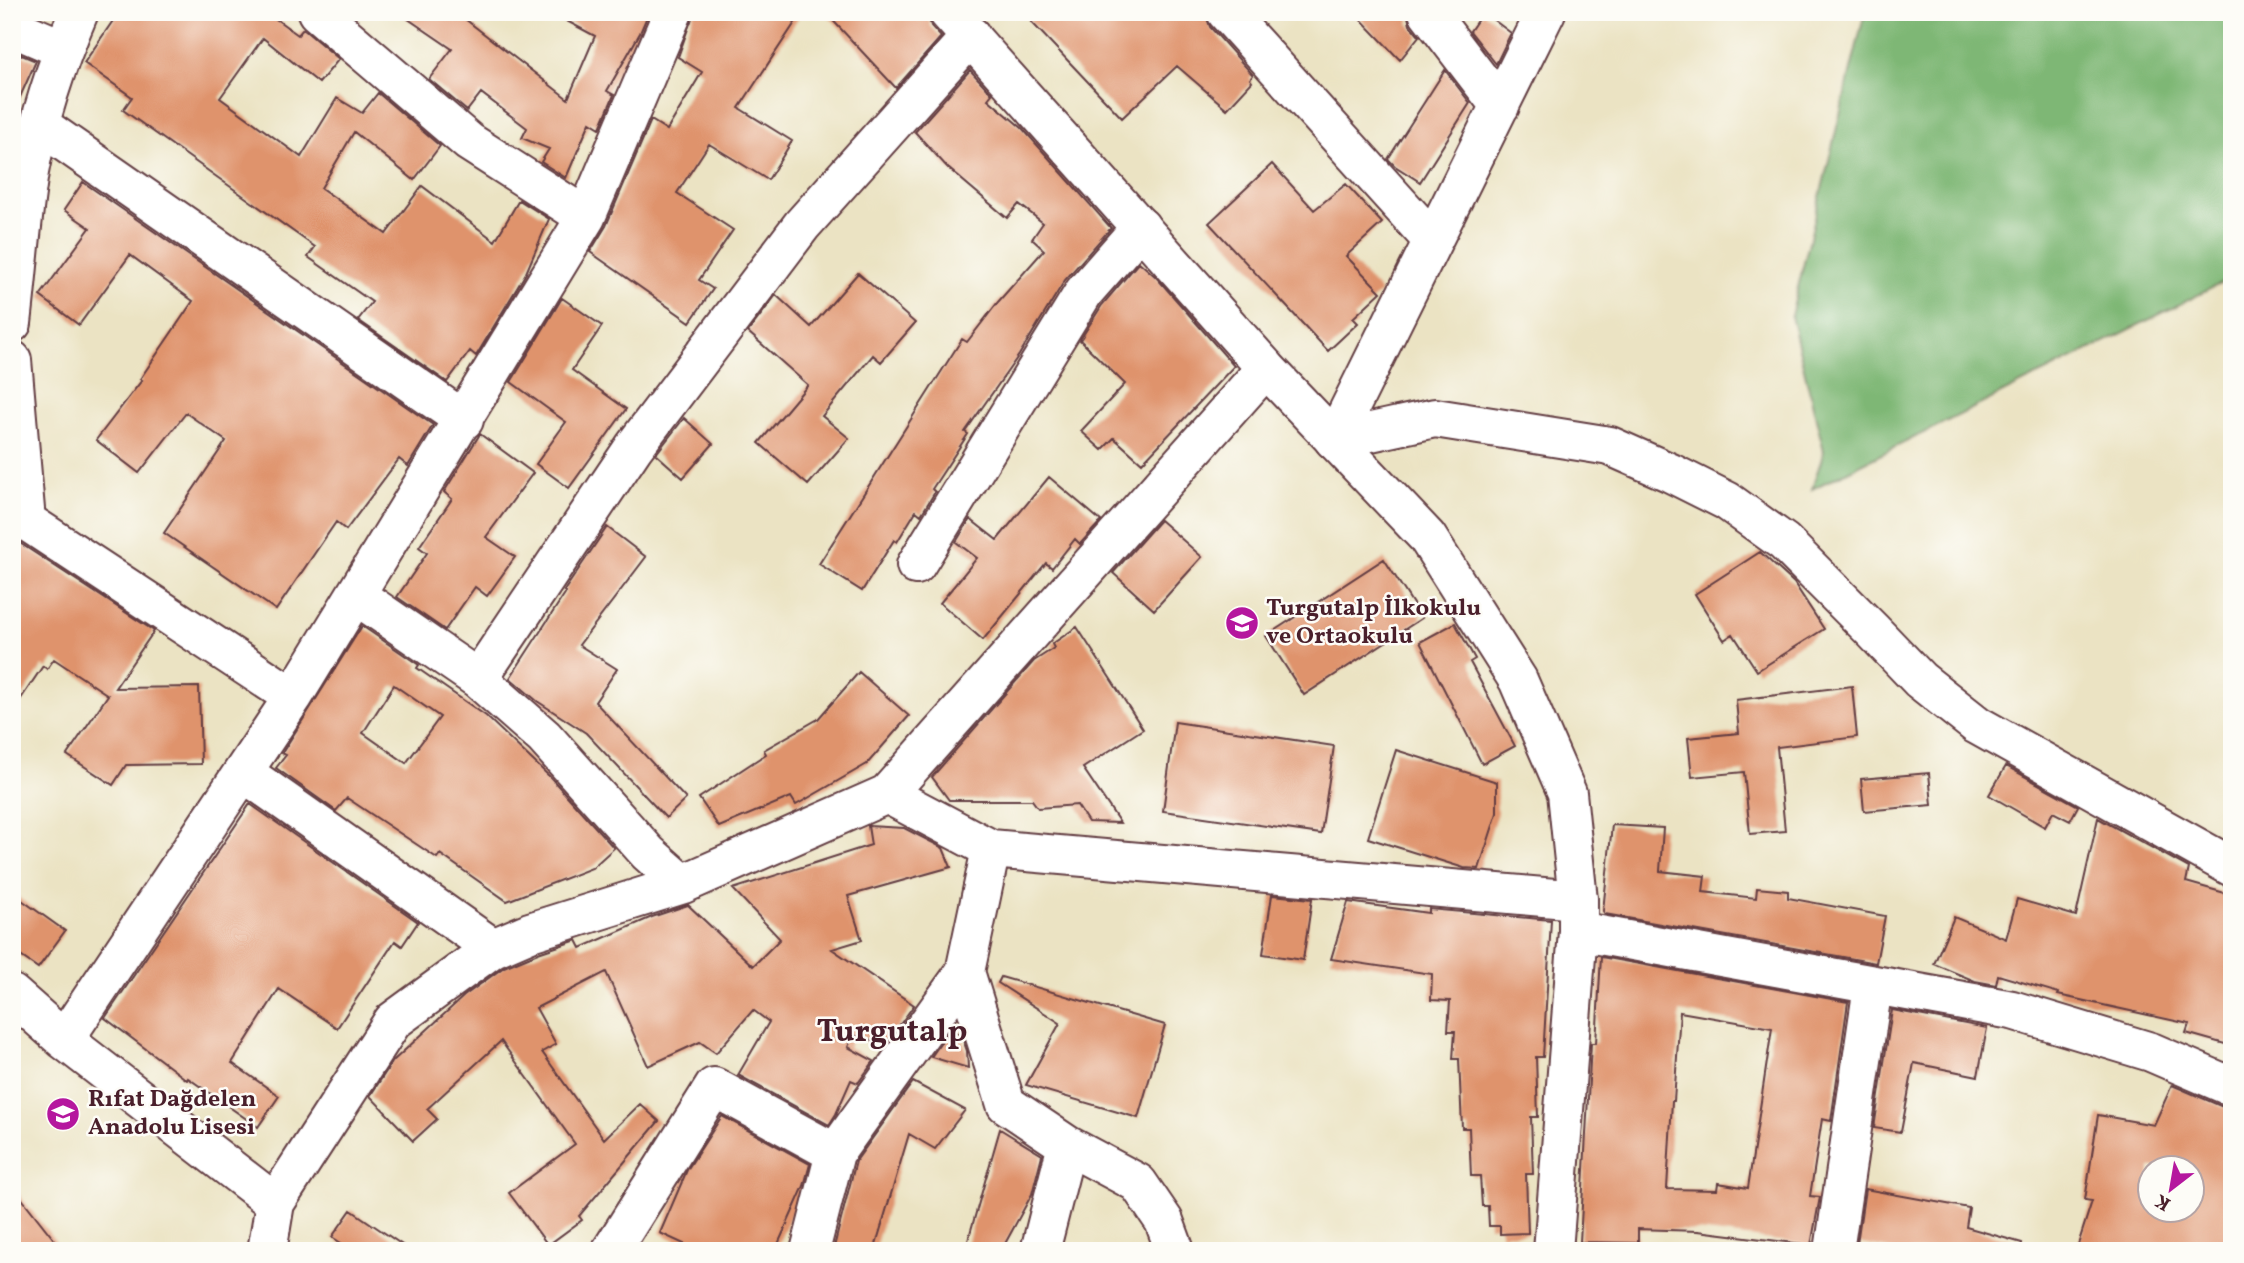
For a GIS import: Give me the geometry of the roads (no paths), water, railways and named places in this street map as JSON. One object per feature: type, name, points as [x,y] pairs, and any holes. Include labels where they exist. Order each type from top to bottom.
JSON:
[{"type":"street","points":[[12,323],[29,172],[63,49],[79,12]]},
{"type":"street","points":[[317,12],[469,142],[586,218]]},
{"type":"street","points":[[64,1040],[293,697],[586,218],[673,12]]},
{"type":"street","points":[[1226,12],[1432,240]]},
{"type":"street","points":[[1427,12],[1500,106]]},
{"type":"street","points":[[1334,440],[1546,12]]},
{"type":"street","points":[[478,679],[634,447],[802,225],[960,24],[1266,368],[1427,537],[1518,680],[1567,793],[1578,915],[1553,1251]]},
{"type":"street","points":[[12,27],[63,49]]},
{"type":"street","points":[[40,125],[464,420]]},
{"type":"street","points":[[916,565],[1084,292],[1141,227]]},
{"type":"street","points":[[12,360],[19,529],[293,697]]},
{"type":"street","points":[[267,1251],[275,1203],[393,1021],[493,948],[530,932],[683,884],[887,794],[1266,368]]},
{"type":"street","points":[[1334,440],[1435,418],[1610,446],[1671,473],[1727,501],[1783,542],[1920,680],[1977,725],[2232,867]]},
{"type":"street","points":[[357,596],[478,679],[544,737],[648,853],[683,884]]},
{"type":"street","points":[[243,772],[493,948]]},
{"type":"street","points":[[887,794],[991,849],[1578,915],[1873,986],[2012,1010],[2151,1052],[2232,1087]]},
{"type":"street","points":[[810,1251],[835,1153],[965,972],[991,849]]},
{"type":"street","points":[[965,972],[1006,1104],[1067,1145],[1138,1183],[1164,1221],[1175,1251]]},
{"type":"street","points":[[1834,1251],[1873,986]]},
{"type":"street","points":[[12,994],[64,1040],[275,1203]]},
{"type":"street","points":[[611,1251],[714,1087],[835,1153]]},
{"type":"street","points":[[1040,1251],[1067,1145]]},
{"type":"place","name":"Turgutalp İlkokulu ve Ortaokulu","points":[[1242,623]]},
{"type":"place","name":"Rıfat Dağdelen Anadolu Lisesi","points":[[63,1114]]},
{"type":"district","name":"Turgutalp","points":[[892,1033]]}]
